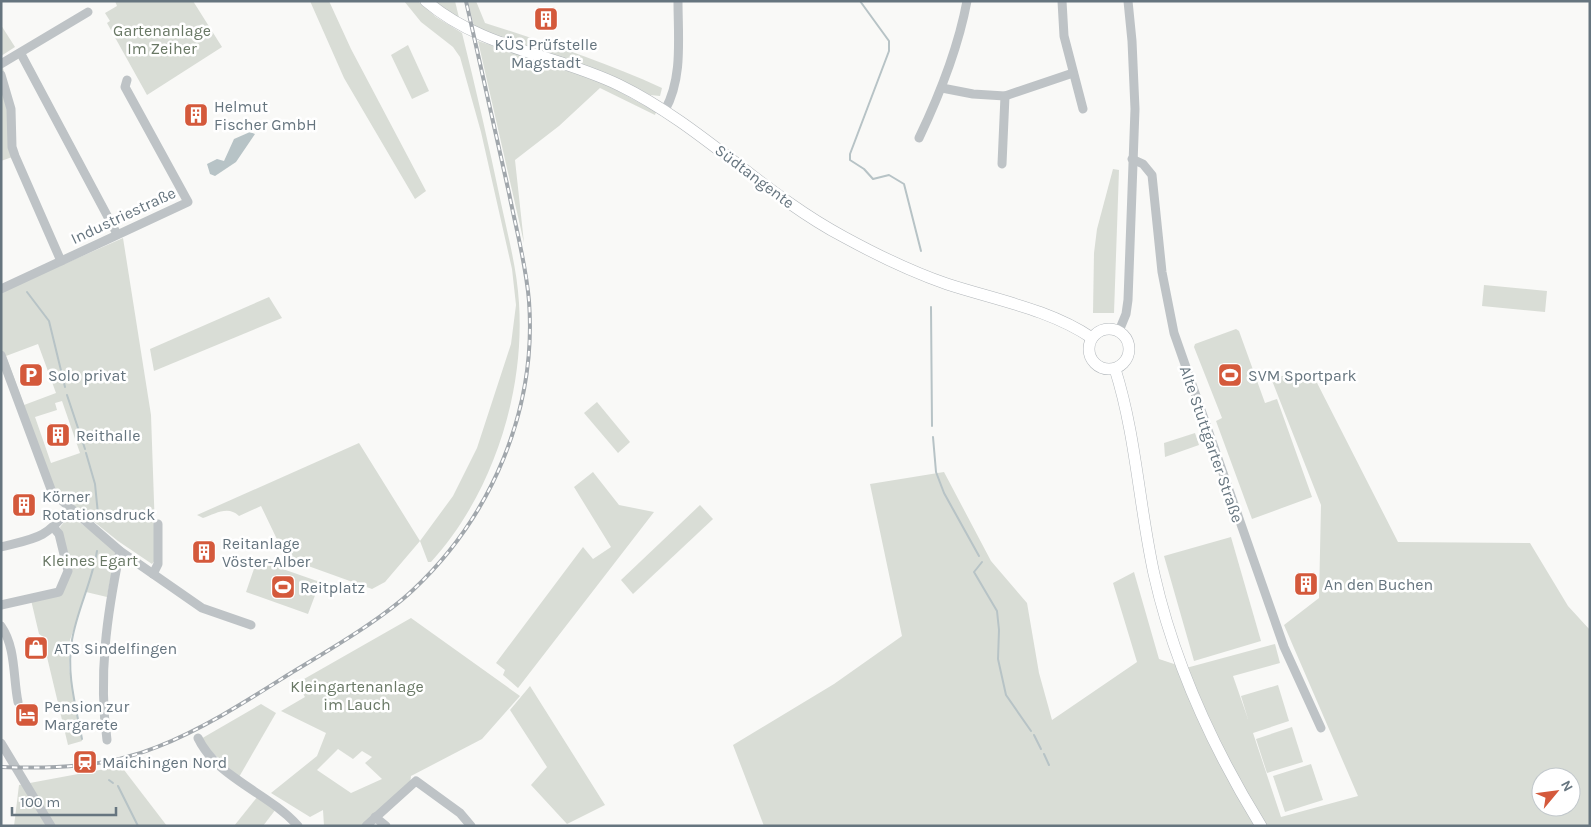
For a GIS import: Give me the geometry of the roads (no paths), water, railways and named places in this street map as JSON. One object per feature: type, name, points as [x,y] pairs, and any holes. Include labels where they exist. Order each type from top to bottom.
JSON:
[{"type":"main road","name":"Südtangente","points":[[426,1],[450,19],[477,35],[597,76],[665,110],[781,197],[842,236],[933,278],[1045,315],[1092,338]]},
{"type":"main road","points":[[1101,330],[1118,331],[1128,341],[1128,355],[1121,366],[1115,369],[1102,369],[1092,362],[1088,350],[1092,338],[1101,330]]},
{"type":"main road","points":[[1115,369],[1128,422],[1155,575],[1174,644],[1212,737],[1261,826]]},
{"type":"street","points":[[665,110],[673,96],[677,74],[678,1]]},
{"type":"street","points":[[919,138],[942,88],[963,24],[967,1]]},
{"type":"street","points":[[1062,1],[1064,36],[1083,110]]},
{"type":"street","points":[[1118,331],[1126,314],[1128,300],[1134,90],[1128,1]]},
{"type":"street","points":[[1,64],[21,54],[88,12]]},
{"type":"street","points":[[21,54],[117,234]]},
{"type":"street","points":[[942,88],[973,94],[1005,96],[1073,73]]},
{"type":"street","points":[[1,75],[11,108],[12,147],[62,261]]},
{"type":"street","name":"Industriestraße","points":[[1,289],[188,202],[125,87],[127,80]]},
{"type":"street","points":[[1002,164],[1005,96]]},
{"type":"street","name":"Alte Stuttgarter Straße","points":[[1132,159],[1144,164],[1153,178],[1162,272],[1168,310],[1193,392],[1284,647],[1321,728]]},
{"type":"street","points":[[1,355],[52,492],[69,509],[120,551],[202,608],[251,625]]},
{"type":"street","points":[[1,547],[41,538],[54,528],[69,509]]},
{"type":"street","points":[[153,574],[158,564],[158,524]]},
{"type":"street","points":[[1,606],[59,592],[68,571],[59,534],[54,528]]},
{"type":"street","points":[[107,740],[102,689],[106,624],[120,551]]},
{"type":"street","points":[[1,626],[6,634],[18,702]]},
{"type":"street","points":[[198,738],[206,753],[285,812],[298,826]]},
{"type":"street","points":[[1,744],[51,826]]},
{"type":"street","points":[[366,826],[416,780],[460,813],[470,826]]},
{"type":"street","points":[[375,817],[386,826]]},
{"type":"waterway","points":[[860,1],[889,41],[889,51],[850,154],[850,160],[864,169],[873,179],[889,175],[904,184],[921,251]]},
{"type":"waterway","points":[[27,292],[49,321],[65,387]]},
{"type":"waterway","points":[[931,307],[932,426]]},
{"type":"waterway","points":[[67,395],[85,449]]},
{"type":"waterway","points":[[933,437],[936,472],[944,493],[979,556]]},
{"type":"waterway","points":[[86,453],[95,484],[98,514]]},
{"type":"waterway","points":[[82,739],[72,690],[70,652],[74,629],[92,574],[97,551]]},
{"type":"waterway","points":[[982,562],[974,572],[997,611],[999,630],[998,659],[1006,695],[1031,731]]},
{"type":"waterway","points":[[1034,735],[1041,749]]},
{"type":"waterway","points":[[1044,754],[1049,765]]},
{"type":"waterway","points":[[109,780],[113,783]]},
{"type":"waterway","points":[[118,786],[138,826]]},
{"type":"railway","points":[[1,767],[60,767],[119,759],[157,747],[226,713],[354,634],[400,601],[441,561],[466,529],[487,495],[504,458],[517,420],[525,381],[530,341],[529,301],[526,274],[504,169],[466,1]]},
{"type":"place","name":"KÜS Prüfstelle Magstadt","points":[[546,19]]},
{"type":"place","name":"Helmut Fischer GmbH","points":[[196,115]]},
{"type":"place","name":"Solo privat","points":[[31,375]]},
{"type":"place","name":"SVM Sportpark","points":[[1230,375]]},
{"type":"place","name":"Reithalle","points":[[58,435]]},
{"type":"place","name":"Körner Rotationsdruck","points":[[24,505]]},
{"type":"place","name":"Reitanlage Vöster-Alber","points":[[204,552]]},
{"type":"place","name":"An den Buchen","points":[[1306,584]]},
{"type":"place","name":"Reitplatz","points":[[283,587]]},
{"type":"place","name":"ATS Sindelfingen","points":[[36,648]]},
{"type":"place","name":"Pension zur Margarete","points":[[27,715]]},
{"type":"place","name":"Maichingen Nord","points":[[85,762]]},
{"type":"park label","name":"Gartenanlage Im Zeiher","points":[[162,39]]},
{"type":"park label","name":"Kleines Egart","points":[[90,560]]},
{"type":"park label","name":"Kleingartenanlage im Lauch","points":[[357,695]]}]
